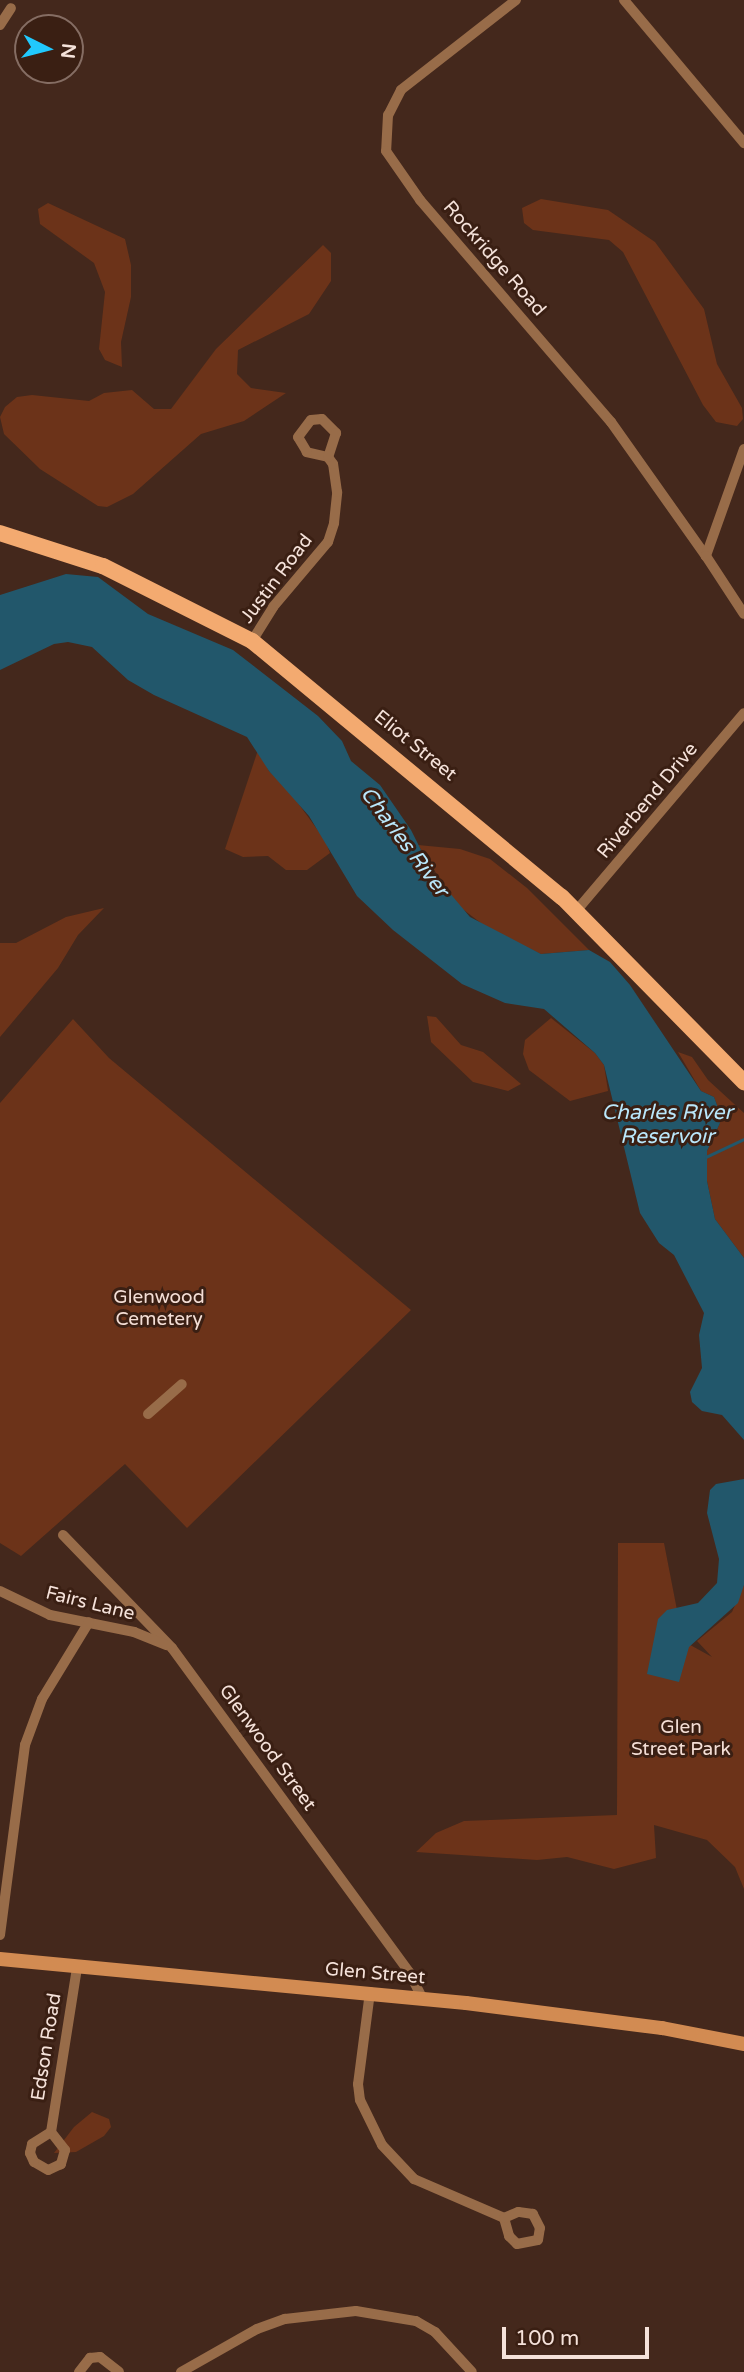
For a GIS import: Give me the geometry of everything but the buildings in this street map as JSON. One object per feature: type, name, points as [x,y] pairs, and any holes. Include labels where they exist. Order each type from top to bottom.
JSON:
[{"type":"main road","name":"Eliot Street","points":[[0,533],[103,566],[252,641],[577,910],[744,1082]]},
{"type":"street","name":"Rockridge Road","points":[[516,0],[401,90],[388,115],[386,151],[420,200],[611,422],[706,556]]},
{"type":"street","points":[[624,0],[744,143]]},
{"type":"street","points":[[0,25],[11,8]]},
{"type":"street","points":[[744,449],[706,556],[744,614]]},
{"type":"street","name":"Justin Road","points":[[252,641],[273,607],[328,542],[337,492],[328,457]]},
{"type":"street","name":"Riverbend Drive","points":[[577,910],[744,712]]},
{"type":"street","points":[[148,1414],[182,1384]]},
{"type":"street","name":"Glenwood Street","points":[[63,1535],[172,1648],[409,1972],[422,1998]]},
{"type":"street","name":"Fairs Lane","points":[[0,1591],[50,1615],[134,1632],[172,1648]]},
{"type":"street","points":[[0,1935],[25,1745],[42,1699],[89,1622]]},
{"type":"street","name":"Glen Street","points":[[0,1959],[422,1998],[612,2020],[744,2044]]},
{"type":"street","name":"Edson Road","points":[[51,2132],[77,1967]]},
{"type":"street","points":[[370,1993],[358,2084],[360,2100],[382,2146],[414,2179],[504,2218]]},
{"type":"street","points":[[181,2372],[257,2329],[285,2319],[356,2311],[416,2321],[435,2332],[472,2372]]},
{"type":"street","points":[[79,2372],[90,2358],[100,2357],[120,2372]]},
{"type":"green space","points":[[541,199],[608,210],[655,242],[704,309],[717,364],[742,408],[743,419],[737,426],[716,422],[703,405],[623,252],[609,240],[533,230],[524,223],[522,208]]},
{"type":"green space","points":[[48,203],[125,239],[131,265],[131,297],[121,342],[122,367],[105,360],[99,349],[105,292],[94,263],[40,224],[38,209]]},
{"type":"green space","points":[[323,245],[331,253],[331,281],[309,314],[238,350],[237,374],[251,388],[286,393],[244,421],[201,434],[133,494],[107,507],[98,506],[40,469],[4,434],[0,417],[5,407],[17,397],[32,395],[89,401],[104,393],[132,390],[154,409],[171,409],[216,349]]},
{"type":"green space","points":[[258,750],[269,771],[284,784],[325,840],[330,853],[307,870],[286,870],[268,856],[243,857],[225,849]]},
{"type":"green space","points":[[418,845],[460,849],[490,859],[527,888],[589,950],[541,954],[490,930],[456,904]]},
{"type":"green space","points":[[104,908],[78,935],[58,968],[0,1037],[0,943],[16,943],[66,917]]},
{"type":"green space","points":[[427,1016],[436,1017],[461,1045],[483,1052],[521,1084],[508,1091],[473,1082],[431,1042]]},
{"type":"green space","points":[[551,1018],[595,1053],[604,1065],[608,1091],[570,1101],[529,1070],[523,1054],[525,1040]]},
{"type":"green space","name":"Glenwood Cemetery","points":[[73,1019],[109,1058],[411,1310],[187,1528],[125,1464],[21,1556],[0,1543],[0,1103]]},
{"type":"green space","points":[[678,1052],[692,1057],[708,1080],[744,1113],[744,1258],[715,1219],[707,1181],[707,1151],[720,1123],[717,1105],[714,1097],[701,1091]]},
{"type":"green space","name":"Glen Street Park","points":[[618,1543],[664,1543],[683,1641],[712,1657],[697,1641],[732,1612],[744,1585],[744,1889],[735,1867],[707,1840],[654,1825],[656,1858],[614,1869],[567,1857],[537,1860],[416,1852],[436,1833],[464,1821],[617,1815]]},
{"type":"green space","points":[[92,2112],[109,2119],[111,2127],[104,2136],[76,2152],[54,2153],[74,2127]]},
{"type":"water","name":"Charles River Reservoir","points":[[66,574],[98,577],[148,614],[233,650],[318,716],[342,741],[351,761],[380,785],[411,830],[432,872],[470,917],[541,954],[589,950],[610,962],[630,985],[701,1091],[714,1097],[717,1105],[720,1123],[707,1151],[707,1181],[715,1219],[744,1258],[744,1440],[722,1415],[702,1411],[692,1402],[690,1392],[702,1368],[699,1335],[704,1313],[674,1255],[659,1243],[640,1213],[604,1065],[595,1053],[544,1009],[505,1003],[462,984],[393,930],[357,896],[309,816],[269,771],[247,737],[154,695],[128,680],[92,647],[68,642],[54,644],[0,670],[0,595]]},
{"type":"water","points":[[744,1479],[744,1585],[738,1603],[689,1647],[679,1682],[647,1674],[658,1619],[667,1610],[698,1603],[717,1583],[719,1559],[707,1513],[710,1490],[716,1484]]},
{"type":"waterway","points":[[706,1157],[744,1139]]},
{"type":"water label","name":"Charles River","points":[[404,842]]}]
